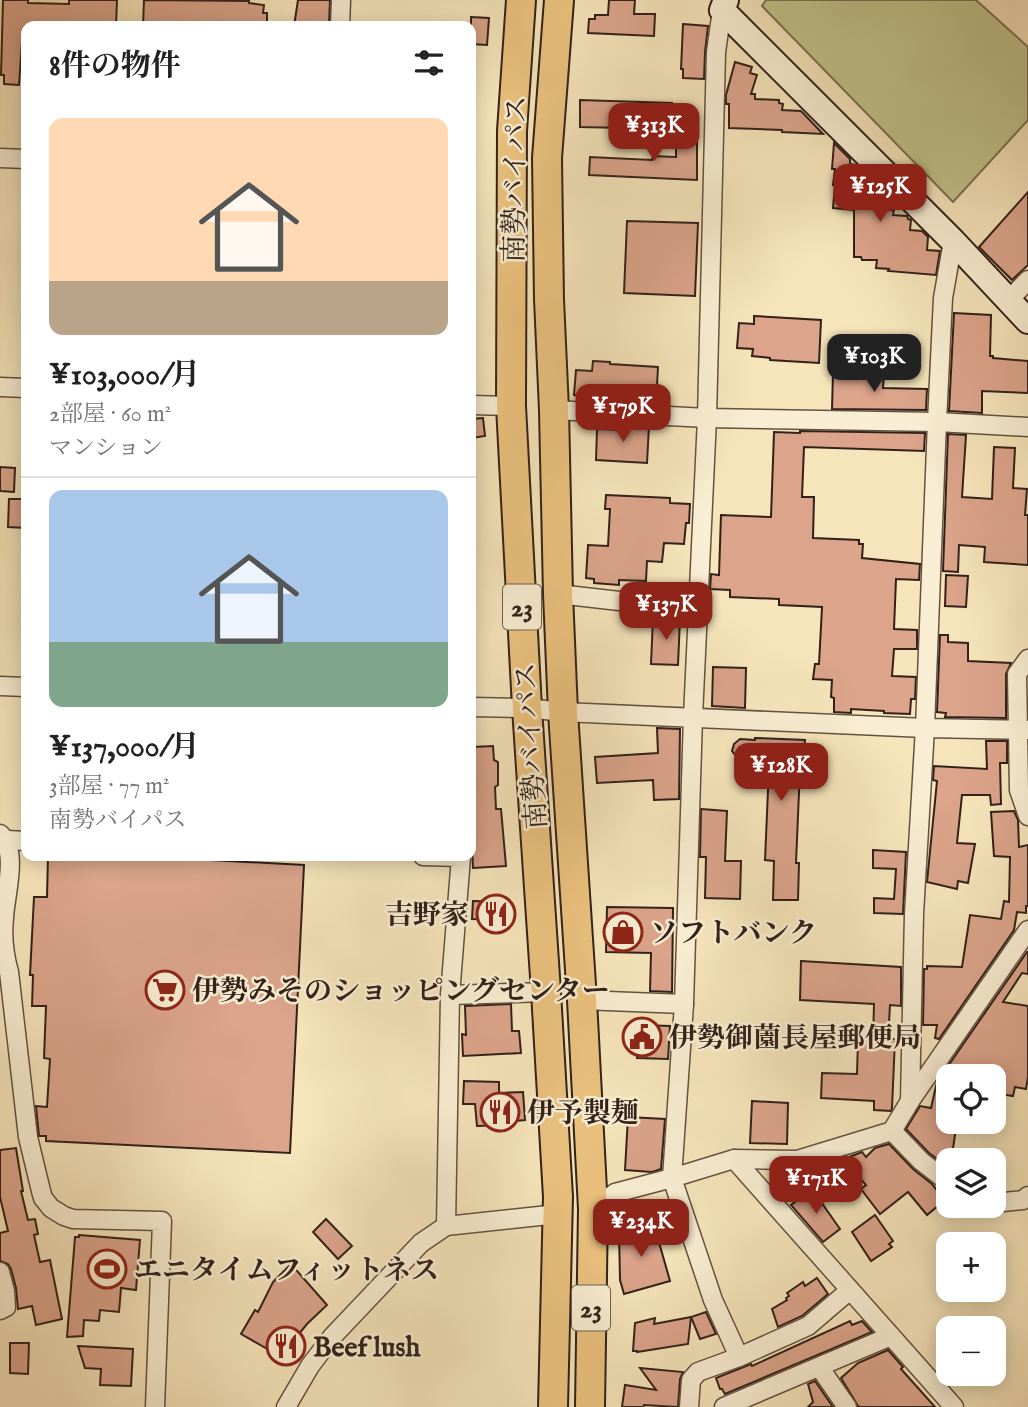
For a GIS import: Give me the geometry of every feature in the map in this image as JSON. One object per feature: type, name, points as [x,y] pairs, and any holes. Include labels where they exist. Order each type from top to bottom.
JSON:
[{"type":"highway","name":"南勢バイパス","points":[[521,0],[512,131],[511,406],[558,1214],[552,1407]]},
{"type":"highway","name":"南勢バイパス","points":[[559,0],[547,158],[549,299],[563,712],[593,1209],[590,1407]]},
{"type":"main road","points":[[724,5],[953,240],[1028,321]]},
{"type":"street","points":[[340,21],[341,0]]},
{"type":"street","points":[[724,5],[716,52],[707,418],[693,717],[684,1004],[672,1178],[713,1300],[739,1357]]},
{"type":"street","points":[[0,158],[21,159]]},
{"type":"street","points":[[910,1101],[914,914],[925,728],[943,299],[953,240]]},
{"type":"street","points":[[1009,300],[1028,280]]},
{"type":"street","points":[[0,387],[21,388]]},
{"type":"street","points":[[476,405],[511,406]]},
{"type":"street","points":[[554,410],[707,418],[937,422],[1028,427]]},
{"type":"street","points":[[558,594],[698,610]]},
{"type":"street","points":[[1028,659],[1017,674],[1023,730],[1019,790],[1028,816]]},
{"type":"street","points":[[0,686],[21,687]]},
{"type":"street","points":[[476,707],[925,728],[1023,730]]},
{"type":"street","points":[[21,840],[3,837],[11,860],[3,920],[4,972],[28,1137],[43,1198],[57,1212],[73,1219],[162,1221],[155,1407]]},
{"type":"street","points":[[446,1226],[450,995],[461,861]]},
{"type":"street","points":[[593,1209],[615,1193],[734,1159],[797,1160],[892,1131],[1028,930]]},
{"type":"street","points":[[450,995],[546,992]]},
{"type":"street","points":[[582,1000],[684,1004]]},
{"type":"street","points":[[892,1131],[936,1173]]},
{"type":"street","points":[[734,1159],[954,1407]]},
{"type":"street","points":[[1006,1202],[1023,1200],[1028,1196]]},
{"type":"street","points":[[286,1407],[310,1366],[332,1337],[421,1243],[446,1226],[558,1214]]},
{"type":"street","points":[[0,1272],[6,1307],[0,1310]]},
{"type":"street","points":[[689,1407],[691,1380],[698,1372],[808,1326],[850,1290]]},
{"type":"street","points":[[724,1407],[891,1336]]},
{"type":"street","points":[[820,1368],[847,1407]]},
{"type":"green space","points":[[766,0],[976,0],[1028,47],[1028,120],[953,202],[762,6]]},
{"type":"building","points":[[3,0],[69,4],[69,0],[117,0],[116,21],[21,21],[19,85],[4,84],[4,75],[1,75]]},
{"type":"building","points":[[144,0],[249,1],[264,5],[263,13],[267,13],[267,21],[143,21]]},
{"type":"building","points":[[298,0],[330,0],[329,21],[295,21]]},
{"type":"building","points":[[609,0],[635,0],[634,14],[655,14],[654,36],[588,33],[589,19],[595,19],[595,15],[608,15]]},
{"type":"building","points":[[471,17],[489,18],[487,45],[476,44],[476,21],[471,21]]},
{"type":"building","points":[[683,24],[708,26],[704,79],[683,78]]},
{"type":"building","points":[[735,62],[752,67],[750,73],[757,75],[751,94],[755,94],[755,99],[779,100],[779,103],[783,104],[782,110],[801,111],[823,134],[729,128],[729,104],[726,104],[726,95]]},
{"type":"building","points":[[580,100],[672,103],[671,129],[580,127]]},
{"type":"building","points":[[676,132],[697,133],[697,180],[589,175],[590,157],[652,160],[653,156],[676,157]]},
{"type":"building","points":[[834,143],[850,159],[850,164],[859,168],[858,174],[869,178],[868,187],[879,188],[880,198],[884,199],[883,209],[894,210],[893,215],[907,216],[911,220],[910,230],[922,231],[928,237],[927,250],[940,251],[936,275],[888,271],[889,269],[876,268],[877,260],[854,257],[854,210],[833,208]]},
{"type":"building","points":[[1028,192],[1028,265],[1012,280],[979,247]]},
{"type":"building","points":[[627,221],[698,223],[695,296],[624,293]]},
{"type":"building","points":[[954,313],[991,315],[990,356],[1028,361],[1028,393],[982,391],[982,413],[949,411]]},
{"type":"building","points":[[754,316],[821,320],[819,363],[770,360],[752,356],[753,349],[737,348],[739,323],[754,324]]},
{"type":"building","points":[[593,361],[658,367],[656,404],[578,400],[578,396],[574,395],[576,370],[592,371]]},
{"type":"building","points":[[833,373],[884,374],[883,388],[927,389],[926,410],[832,409]]},
{"type":"building","points":[[483,418],[485,436],[476,437],[476,419]]},
{"type":"building","points":[[624,425],[649,426],[647,463],[596,460],[597,429],[623,430]]},
{"type":"building","points":[[774,432],[925,433],[924,451],[804,447],[802,497],[814,497],[813,538],[859,540],[859,544],[863,544],[862,558],[920,564],[919,580],[896,579],[894,629],[917,630],[917,649],[894,649],[892,676],[916,677],[915,699],[911,699],[910,714],[851,709],[851,713],[834,712],[832,680],[813,679],[815,664],[819,664],[822,607],[779,605],[779,599],[730,597],[730,590],[710,589],[711,574],[719,575],[721,515],[771,517]]},
{"type":"building","points":[[948,434],[966,435],[962,497],[992,499],[994,447],[1015,448],[1013,488],[1027,489],[1025,515],[1028,515],[1028,565],[984,562],[985,547],[959,545],[958,572],[943,571]]},
{"type":"building","points":[[0,467],[15,468],[14,492],[0,491]]},
{"type":"building","points":[[606,495],[670,498],[670,503],[690,504],[684,544],[664,543],[662,562],[647,561],[646,581],[619,580],[619,585],[594,583],[594,579],[586,578],[588,545],[608,546],[610,509],[605,509]]},
{"type":"building","points":[[9,499],[21,499],[21,528],[8,527]]},
{"type":"building","points":[[946,575],[968,576],[966,607],[945,606]]},
{"type":"building","points":[[653,618],[680,619],[678,665],[651,664]]},
{"type":"building","points":[[940,635],[948,635],[948,642],[968,643],[968,661],[1011,663],[1006,674],[1006,718],[945,717],[946,713],[937,712]]},
{"type":"building","points":[[713,667],[746,668],[745,708],[712,706]]},
{"type":"building","points":[[657,728],[680,729],[679,799],[654,800],[653,780],[597,783],[595,757],[658,753]]},
{"type":"building","points":[[740,739],[805,740],[804,751],[823,752],[821,768],[800,769],[796,863],[799,863],[798,900],[773,900],[774,861],[765,860],[769,767],[735,765],[736,756],[732,751],[734,744]]},
{"type":"building","points":[[986,741],[1007,741],[1007,763],[1000,763],[1001,804],[991,805],[990,795],[962,795],[957,843],[975,844],[968,883],[958,881],[957,889],[927,882],[937,781],[933,780],[934,766],[987,769]]},
{"type":"building","points":[[493,746],[494,760],[498,762],[496,809],[501,809],[506,866],[473,868],[473,861],[476,861],[476,747]]},
{"type":"building","points":[[701,809],[727,811],[725,861],[741,861],[740,899],[705,898],[706,857],[700,857]]},
{"type":"building","points":[[1014,811],[1018,820],[1019,847],[1028,845],[1026,913],[1017,912],[1014,930],[939,1039],[935,1038],[937,1025],[923,1025],[924,969],[927,969],[927,966],[962,967],[970,915],[1001,919],[1004,901],[1009,902],[1010,857],[994,856],[991,812]]},
{"type":"building","points":[[873,850],[906,852],[903,914],[874,913],[874,898],[894,899],[896,869],[873,868]]},
{"type":"building","name":"伊勢みそのショッピングセンター","points":[[48,861],[229,861],[304,865],[290,1153],[46,1141],[46,1136],[39,1136],[36,1106],[47,1107],[50,1059],[44,1058],[46,1006],[32,1006],[33,975],[30,975],[34,897],[47,897]]},
{"type":"building","points":[[473,901],[509,902],[508,920],[472,919]]},
{"type":"building","points":[[607,907],[673,908],[672,992],[650,991],[651,953],[606,952]]},
{"type":"building","points":[[1028,952],[1028,974],[1022,973],[1003,1002],[1028,1006],[1026,1089],[1015,1087],[1013,1096],[1006,1095],[1006,1064],[949,1064]]},
{"type":"building","points":[[801,961],[901,967],[901,1006],[890,1005],[888,1039],[895,1039],[891,1111],[874,1110],[874,1101],[821,1098],[822,1073],[857,1074],[858,1038],[873,1038],[874,1004],[800,1000]]},
{"type":"building","points":[[511,1004],[512,1031],[519,1031],[521,1053],[463,1056],[462,1034],[466,1035],[465,1006]]},
{"type":"building","points":[[639,1025],[670,1026],[668,1059],[637,1058]]},
{"type":"building","name":"伊予製麺","points":[[464,1081],[499,1082],[499,1093],[523,1092],[525,1120],[505,1122],[505,1125],[477,1126],[475,1104],[463,1104]]},
{"type":"building","points":[[936,1086],[936,1134],[955,1134],[953,1148],[936,1148],[936,1158],[906,1129],[920,1106],[931,1108]]},
{"type":"building","points":[[752,1101],[788,1103],[787,1144],[750,1143]]},
{"type":"building","points":[[628,1117],[665,1119],[661,1169],[652,1172],[625,1170]]},
{"type":"building","points":[[889,1144],[932,1184],[936,1189],[936,1208],[927,1215],[908,1192],[880,1214],[861,1189],[866,1185],[844,1159],[862,1152],[866,1157],[875,1148]]},
{"type":"building","points":[[16,1148],[21,1191],[28,1220],[35,1219],[38,1234],[34,1235],[40,1262],[50,1260],[62,1319],[36,1325],[32,1306],[18,1309],[11,1269],[8,1264],[0,1261],[0,1233],[8,1231],[0,1197],[0,1150]]},
{"type":"building","points":[[812,1189],[840,1229],[823,1242],[791,1205]]},
{"type":"building","points":[[875,1215],[893,1241],[889,1244],[892,1247],[871,1261],[852,1232]]},
{"type":"building","points":[[326,1219],[352,1246],[338,1259],[313,1232]]},
{"type":"building","points":[[653,1221],[670,1281],[624,1294],[620,1280],[619,1231]]},
{"type":"building","name":"エニタイムフィットネス","points":[[79,1235],[140,1240],[136,1290],[121,1288],[119,1312],[100,1310],[99,1321],[84,1320],[83,1336],[67,1337],[75,1237]]},
{"type":"building","points":[[291,1264],[327,1305],[298,1335],[285,1359],[241,1334],[255,1310],[258,1312],[273,1282]]},
{"type":"building","points":[[817,1278],[828,1294],[802,1316],[778,1327],[772,1309],[787,1300],[787,1293],[803,1282],[805,1286]]},
{"type":"building","points":[[706,1312],[716,1334],[700,1339],[691,1317]]},
{"type":"building","points":[[691,1317],[688,1344],[633,1351],[635,1323],[655,1318],[654,1324]]},
{"type":"building","points":[[850,1321],[852,1325],[862,1321],[872,1332],[725,1394],[720,1389],[716,1378],[751,1364],[752,1366]]},
{"type":"building","points":[[10,1343],[29,1343],[28,1374],[10,1373]]},
{"type":"building","points":[[78,1346],[133,1349],[131,1386],[100,1385],[101,1369],[85,1368]]},
{"type":"building","points":[[888,1350],[935,1407],[858,1406],[841,1378],[858,1363]]},
{"type":"building","points":[[640,1368],[683,1372],[678,1407],[622,1407],[625,1385],[656,1390]]},
{"type":"building","points":[[815,1381],[833,1407],[808,1407],[813,1402],[808,1384]]},
{"type":"place","name":"吉野家","points":[[496,914]]},
{"type":"place","name":"ソフトバンク","points":[[623,932]]},
{"type":"place","name":"伊勢みそのショッピングセンター","points":[[165,990]]},
{"type":"place","name":"伊勢御薗長屋郵便局","points":[[642,1037]]},
{"type":"place","name":"伊予製麺","points":[[500,1112]]},
{"type":"place","name":"エニタイムフィットネス","points":[[107,1269]]},
{"type":"place","name":"Beef lush","points":[[286,1346]]}]
